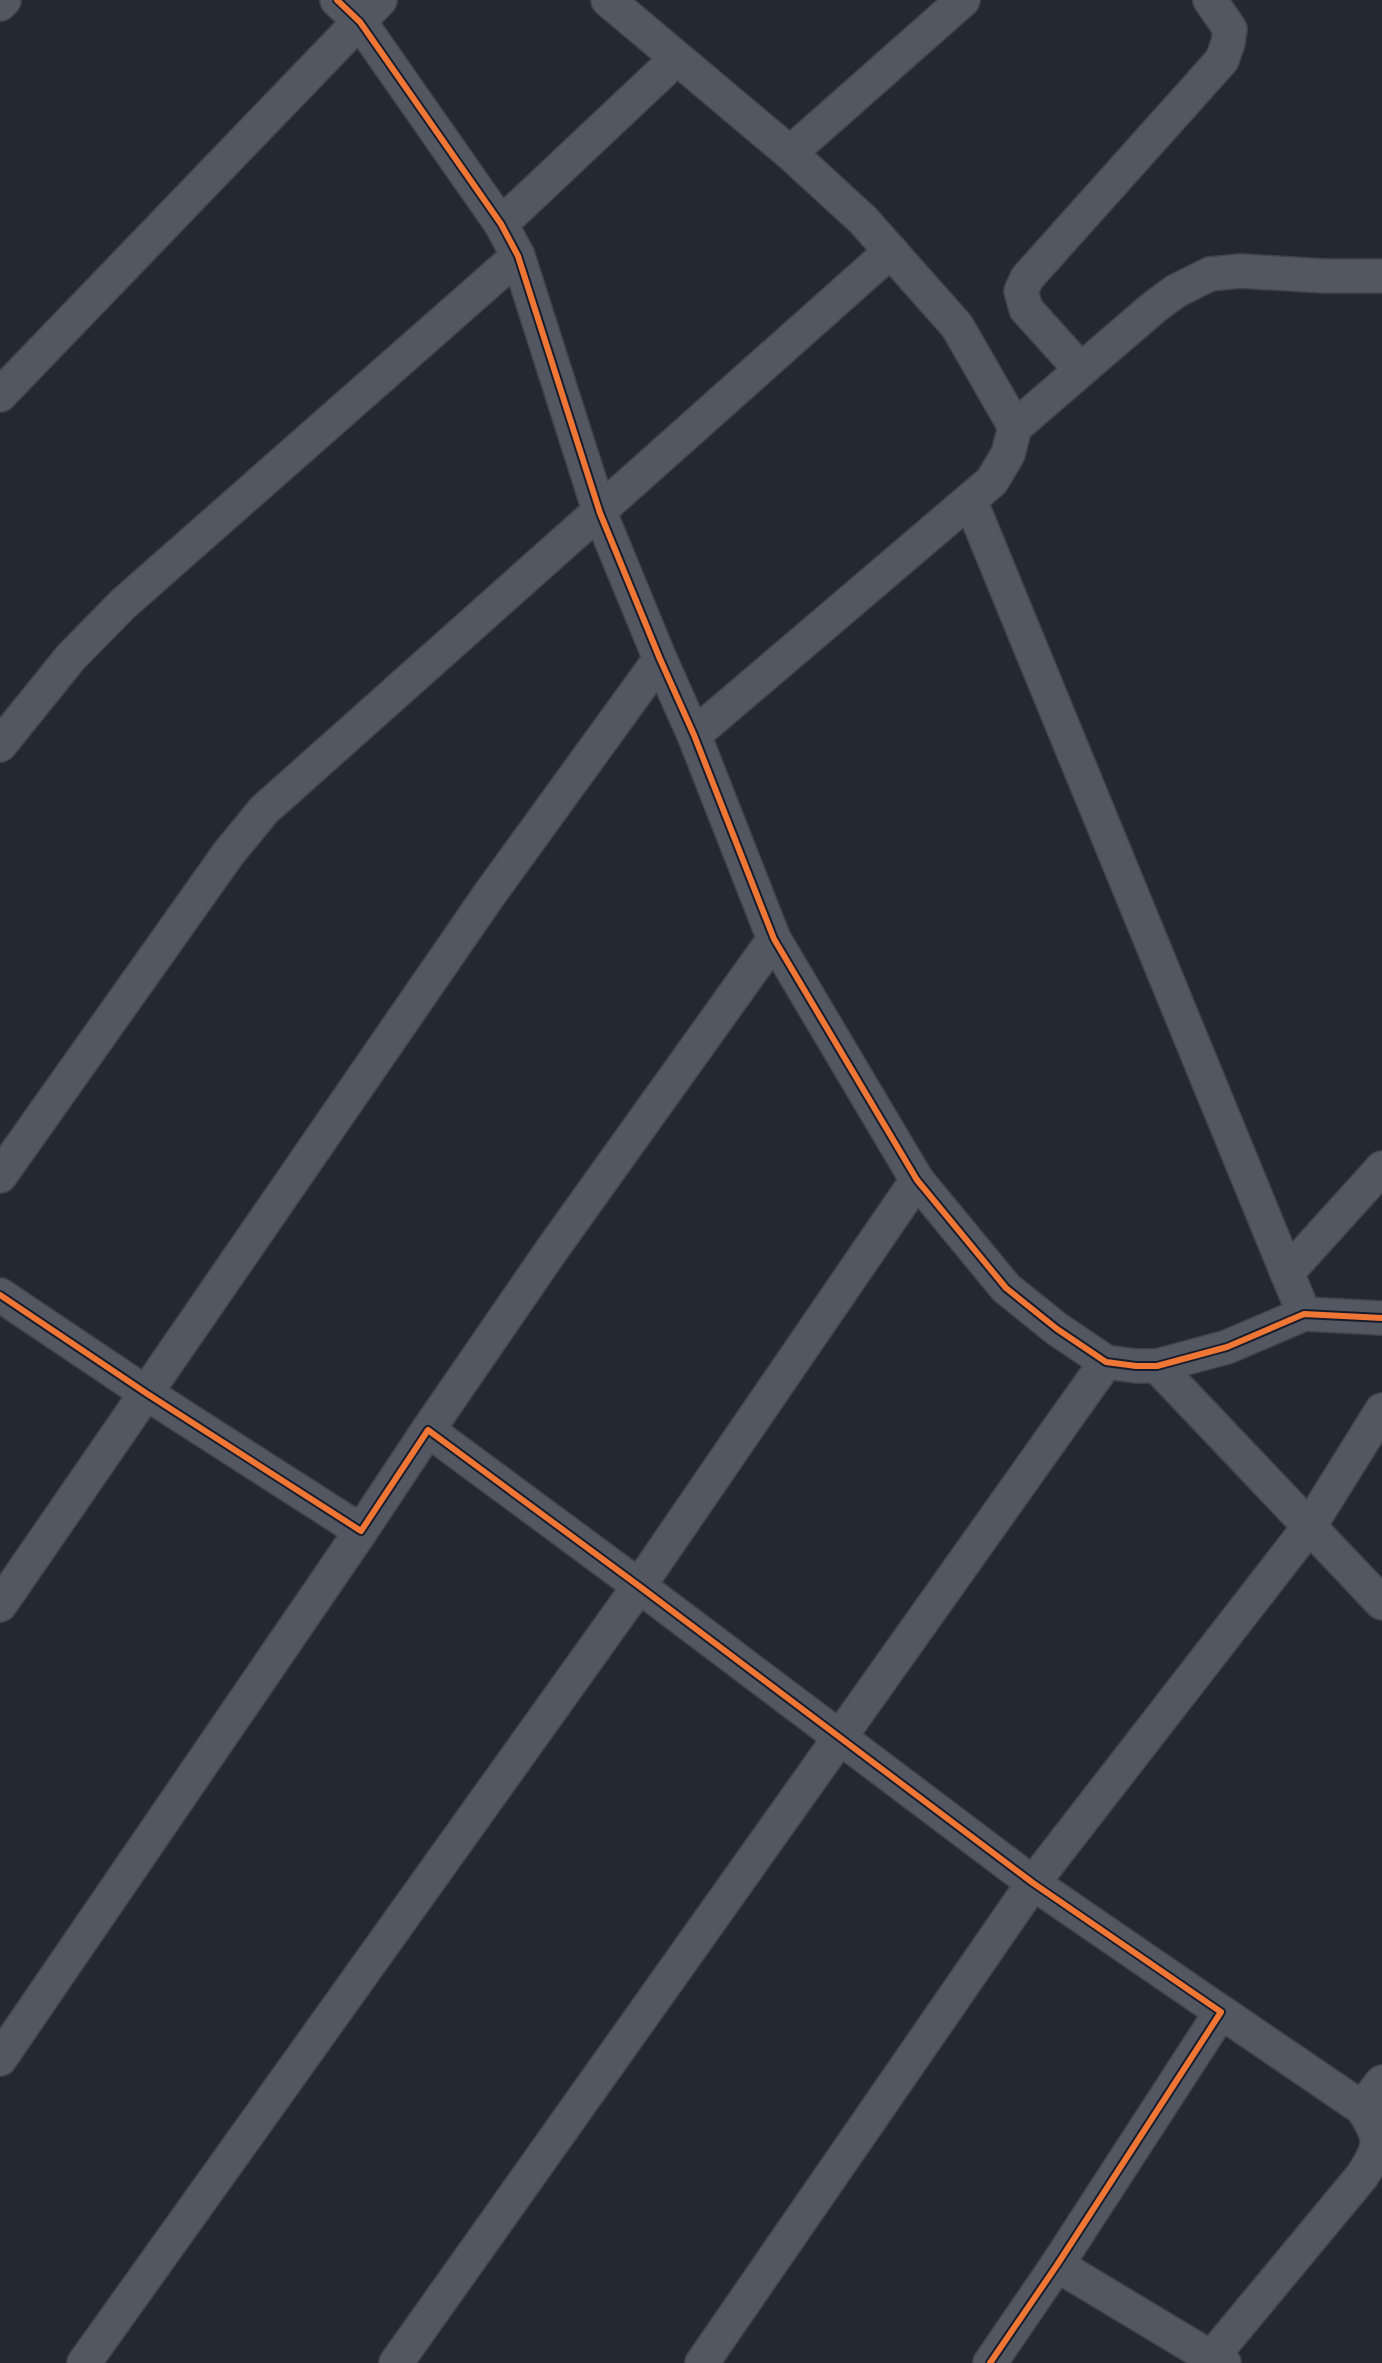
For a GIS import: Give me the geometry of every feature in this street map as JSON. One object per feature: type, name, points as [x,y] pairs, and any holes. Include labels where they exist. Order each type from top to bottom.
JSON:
[{"type":"street","points":[[0,4],[4,0]]},
{"type":"street","points":[[337,0],[370,11],[519,256],[600,513],[694,735],[774,939],[917,1180],[1006,1287],[1057,1329],[1106,1362],[1157,1366],[1227,1347],[1304,1314],[1382,1318]]},
{"type":"street","points":[[608,0],[790,153],[863,220],[957,326],[1015,427]]},
{"type":"street","points":[[790,153],[963,0]]},
{"type":"street","points":[[1081,370],[1026,309],[1021,291],[1028,278],[1222,60],[1230,29],[1210,0]]},
{"type":"street","points":[[0,394],[370,11]]},
{"type":"street","points":[[501,224],[676,59]]},
{"type":"street","points":[[0,1176],[228,854],[264,810],[600,513],[891,251]]},
{"type":"street","points":[[0,745],[71,657],[123,604],[519,256]]},
{"type":"street","points":[[694,735],[992,481],[1008,454],[1015,427],[1153,308],[1176,291],[1210,274],[1240,271],[1325,276],[1382,276]]},
{"type":"street","points":[[970,500],[1304,1314]]},
{"type":"street","points":[[0,1605],[489,895],[660,659]]},
{"type":"street","points":[[0,2059],[551,1251],[774,939]]},
{"type":"street","points":[[1287,1273],[1382,1168]]},
{"type":"street","points":[[84,2363],[639,1586],[917,1180]]},
{"type":"street","points":[[0,1295],[146,1394],[360,1531]]},
{"type":"street","points":[[396,2363],[1106,1362]]},
{"type":"street","points":[[1157,1366],[1382,1603]]},
{"type":"street","points":[[702,2363],[1033,1883],[1309,1527],[1382,1410]]},
{"type":"street","points":[[428,1430],[1033,1883],[1221,2012],[1372,2095],[1381,2136],[1372,2184],[1214,2361],[1057,2265]]},
{"type":"street","points":[[990,2363],[1057,2265],[1221,2012]]},
{"type":"cycle path","points":[[337,0],[360,22],[501,224],[518,256],[600,513],[694,735],[774,939],[917,1180],[1006,1288],[1057,1329],[1106,1362],[1157,1366],[1227,1347],[1304,1314],[1382,1318]]},
{"type":"cycle path","points":[[0,1295],[146,1393],[361,1531],[428,1430],[1033,1883],[1221,2012],[1057,2265],[990,2363]]}]
